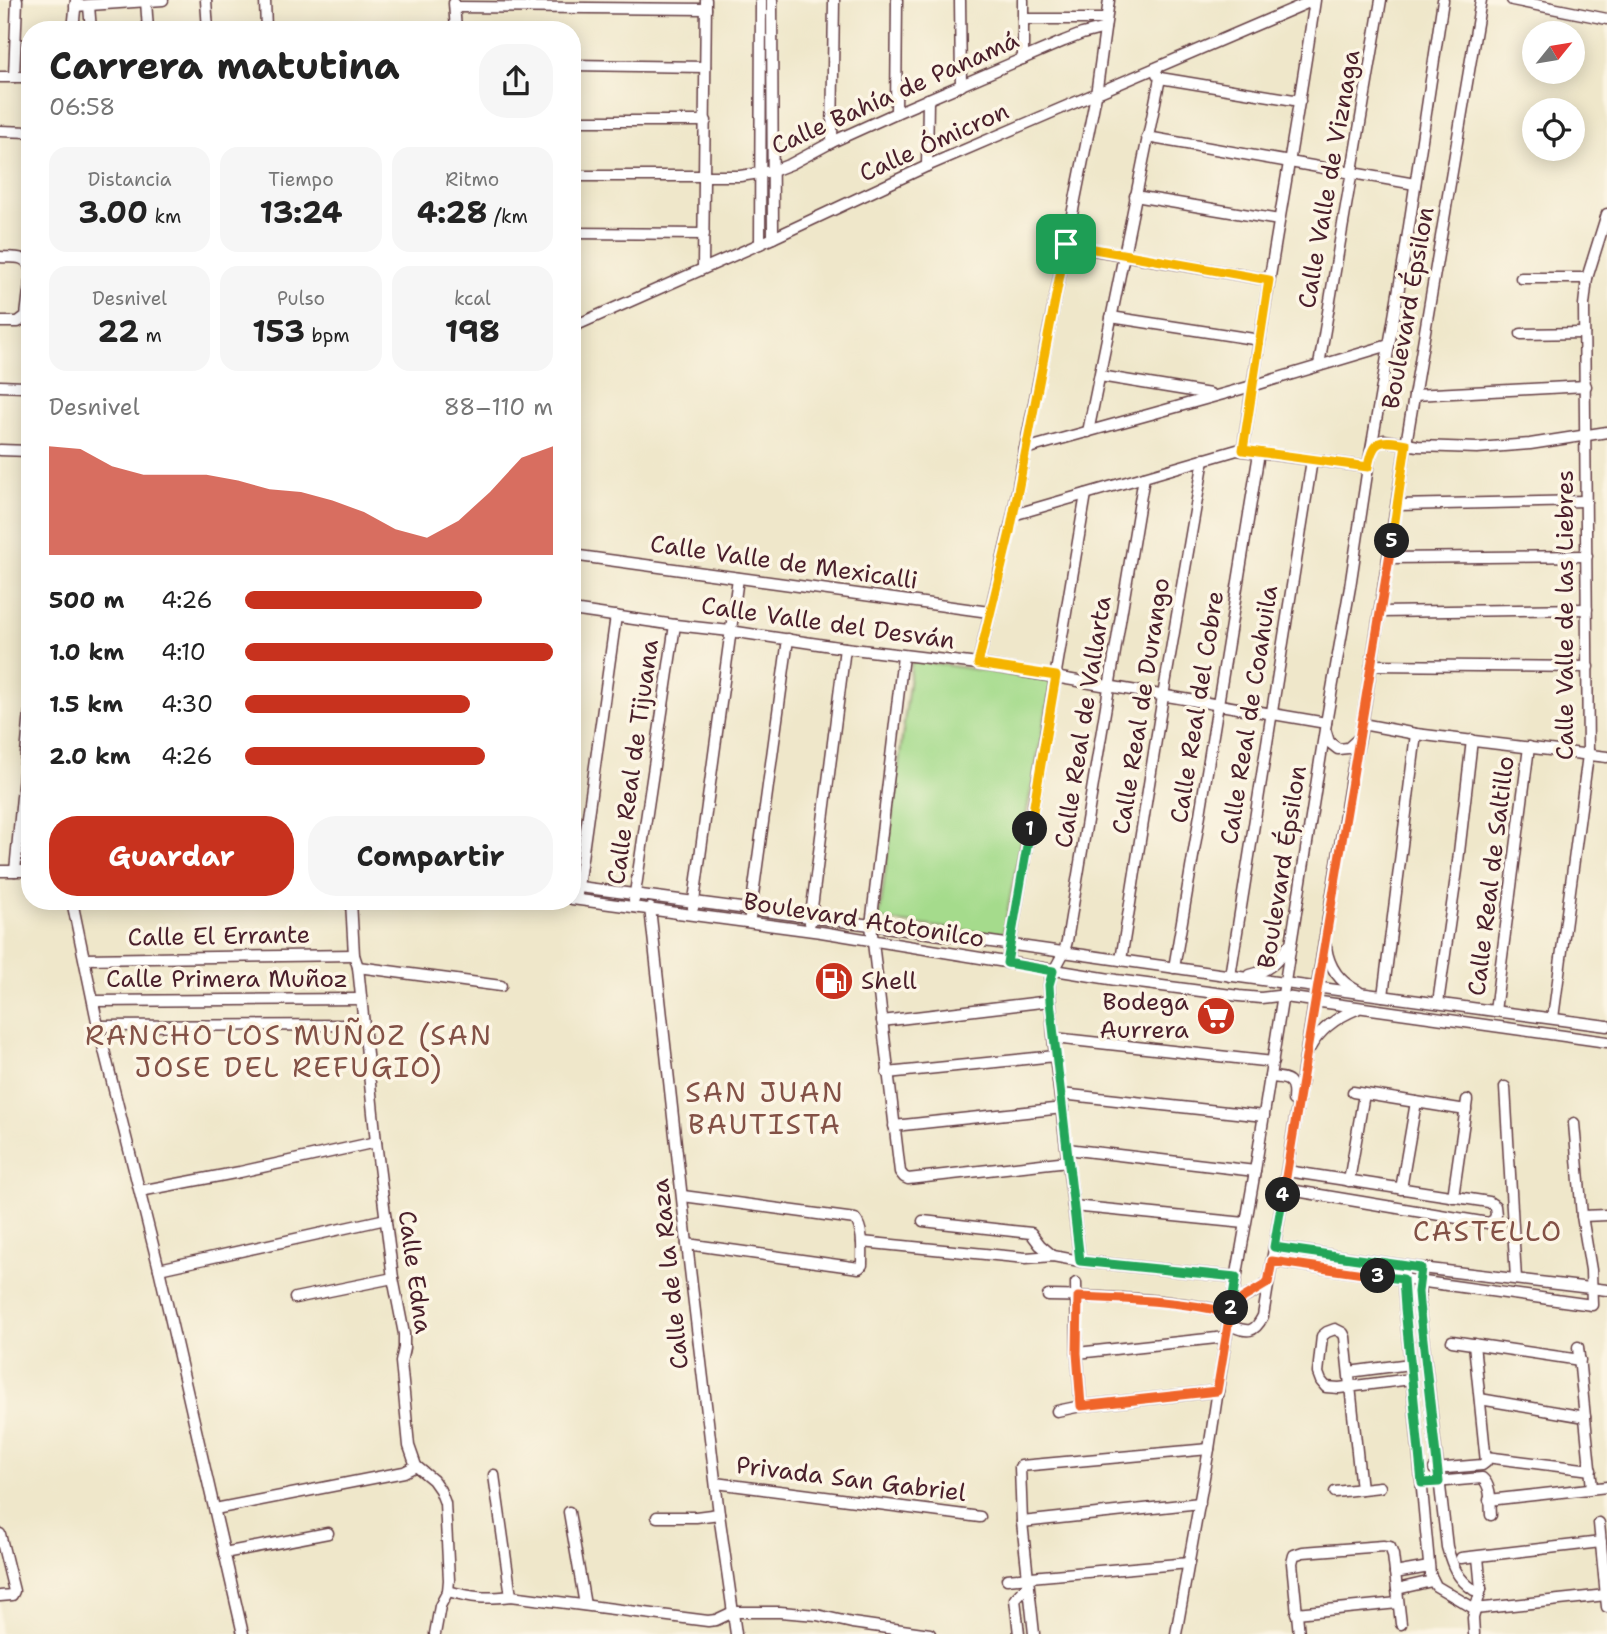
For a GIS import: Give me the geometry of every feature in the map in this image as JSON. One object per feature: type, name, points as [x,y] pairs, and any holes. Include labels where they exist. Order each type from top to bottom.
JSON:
[{"type":"street","points":[[14,77],[17,0]]},
{"type":"street","points":[[74,21],[75,3],[89,6],[163,0]]},
{"type":"street","points":[[206,0],[207,21]]},
{"type":"street","points":[[265,0],[266,21]]},
{"type":"street","points":[[760,244],[761,0]]},
{"type":"street","points":[[772,0],[773,238]]},
{"type":"street","points":[[832,142],[834,0]]},
{"type":"street","points":[[896,113],[897,0]]},
{"type":"street","points":[[960,0],[961,86]]},
{"type":"street","points":[[1023,0],[1023,59]]},
{"type":"street","points":[[978,664],[1013,515],[1096,94],[1109,0]]},
{"type":"street","points":[[1243,450],[1314,0]]},
{"type":"street","name":"Calle Ómicron","points":[[581,323],[927,166],[1096,94],[1157,73],[1314,0]]},
{"type":"street","name":"Calle Valle de Viznaga","points":[[1319,365],[1381,0]]},
{"type":"street","name":"Boulevard Épsilon","points":[[1176,1634],[1273,1062],[1443,0]]},
{"type":"street","name":"Boulevard Épsilon","points":[[1229,1319],[1248,1331],[1256,1328],[1263,1316],[1481,0]]},
{"type":"street","points":[[1513,0],[1607,19]]},
{"type":"street","points":[[146,1],[147,21]]},
{"type":"street","points":[[454,4],[706,5],[703,268]]},
{"type":"street","points":[[89,6],[90,21]]},
{"type":"street","name":"Calle Bahía de Panamá","points":[[1023,19],[1105,24]]},
{"type":"street","name":"Calle Bahía de Panamá","points":[[581,176],[705,177],[773,171],[896,113],[1105,24]]},
{"type":"street","points":[[581,65],[705,67]]},
{"type":"street","points":[[1088,432],[1147,137],[1157,73],[1300,101]]},
{"type":"street","points":[[0,77],[21,77]]},
{"type":"street","points":[[927,166],[928,99]]},
{"type":"street","points":[[581,121],[706,121]]},
{"type":"street","points":[[0,131],[21,132]]},
{"type":"street","points":[[1147,137],[1415,184]]},
{"type":"street","points":[[1135,196],[1279,220]]},
{"type":"street","name":"Calle Valle de las Liebres","points":[[1553,1018],[1588,755],[1584,332],[1587,278],[1607,214]]},
{"type":"street","points":[[581,233],[704,234]]},
{"type":"street","points":[[1066,244],[1269,280]]},
{"type":"street","points":[[0,257],[21,258]]},
{"type":"street","points":[[1521,278],[1587,278]]},
{"type":"street","points":[[1111,317],[1260,340]]},
{"type":"street","points":[[0,321],[21,320]]},
{"type":"street","points":[[1521,334],[1584,332]]},
{"type":"street","points":[[1025,449],[1389,345]]},
{"type":"street","points":[[1100,376],[1216,395]]},
{"type":"street","points":[[0,386],[21,387]]},
{"type":"street","points":[[1415,395],[1586,386]]},
{"type":"street","points":[[1371,451],[1384,440],[1458,448],[1499,447],[1607,432]]},
{"type":"street","points":[[0,450],[21,451]]},
{"type":"street","points":[[1013,515],[1237,450],[1368,467]]},
{"type":"street","name":"Calle Real del Cobre","points":[[1174,968],[1259,453]]},
{"type":"street","name":"Calle Real de Durango","points":[[1121,960],[1204,459]]},
{"type":"street","name":"Calle Real de Coahuila","points":[[1235,976],[1270,714],[1312,460]]},
{"type":"street","name":"Calle Real de Vallarta","points":[[1053,971],[1064,952],[1144,477]]},
{"type":"street","points":[[1007,963],[1086,494]]},
{"type":"street","points":[[1397,505],[1586,501]]},
{"type":"street","name":"Calle Valle de Mexicalli","points":[[581,556],[989,612]]},
{"type":"street","points":[[1389,558],[1587,556]]},
{"type":"street","points":[[692,915],[738,578]]},
{"type":"street","points":[[1380,612],[1587,609]]},
{"type":"street","name":"Calle Valle del Desván","points":[[581,611],[1056,676],[1326,726]]},
{"type":"street","points":[[581,841],[615,616]]},
{"type":"street","name":"Calle Real de Tijuana","points":[[632,906],[675,625]]},
{"type":"street","points":[[750,923],[788,639]]},
{"type":"street","points":[[809,930],[845,648]]},
{"type":"street","points":[[904,656],[871,925],[887,1073],[902,1175],[908,1179],[1068,1155],[1255,1171]]},
{"type":"street","points":[[1371,665],[1588,667]]},
{"type":"street","points":[[1362,724],[1416,734],[1607,757]]},
{"type":"street","points":[[1326,726],[1329,742],[1338,749],[1348,748],[1360,737]]},
{"type":"street","points":[[1383,996],[1416,734]]},
{"type":"street","points":[[1438,1003],[1472,740]]},
{"type":"street","name":"Calle Real de Saltillo","points":[[1495,1011],[1529,747]]},
{"type":"street","points":[[15,871],[21,813]]},
{"type":"street","points":[[0,871],[21,871]]},
{"type":"street","name":"Boulevard Atotonilco","points":[[581,888],[1607,1025]]},
{"type":"street","name":"Boulevard Atotonilco","points":[[581,900],[929,948],[1053,971],[1239,996],[1283,997],[1607,1042]]},
{"type":"street","name":"Calle de la Raza","points":[[650,908],[687,1244],[736,1634]]},
{"type":"street","points":[[74,910],[98,1026],[159,1269],[243,1634]]},
{"type":"street","name":"Calle Edna","points":[[352,910],[354,955],[358,967],[376,1142],[393,1278],[404,1334],[401,1362],[409,1446],[416,1466]]},
{"type":"street","points":[[1235,976],[1258,974],[1271,967],[1291,941]]},
{"type":"street","points":[[1325,942],[1330,964],[1341,980],[1367,994]]},
{"type":"street","name":"Calle El Errante","points":[[85,959],[354,955]]},
{"type":"street","points":[[358,967],[501,986]]},
{"type":"street","points":[[1053,971],[1049,985],[1055,1056],[1080,1261]]},
{"type":"street","name":"Calle Primera Muñoz","points":[[93,1001],[361,999]]},
{"type":"street","points":[[882,1021],[1050,1001]]},
{"type":"street","points":[[1305,1062],[1310,1047],[1323,1030],[1358,1008]]},
{"type":"street","points":[[98,1026],[363,1025]]},
{"type":"street","points":[[1054,1038],[1273,1062]]},
{"type":"street","points":[[887,1073],[1055,1056]]},
{"type":"street","name":"Boulevard Épsilon","points":[[1270,1077],[1286,1079],[1294,1088],[1286,1138],[1287,1166]]},
{"type":"street","points":[[1505,1087],[1516,1279]]},
{"type":"street","points":[[1349,1181],[1358,1093],[1416,1102],[1467,1105],[1453,1197]]},
{"type":"street","points":[[1061,1094],[1264,1116]]},
{"type":"street","points":[[1402,1189],[1416,1102]]},
{"type":"street","points":[[894,1126],[1063,1108]]},
{"type":"street","points":[[1272,1261],[1592,1305],[1593,1287],[1582,1216],[1574,1123]]},
{"type":"street","points":[[140,1191],[376,1142]]},
{"type":"street","points":[[1284,1189],[1488,1223],[1496,1217],[1493,1204],[1349,1181],[1287,1166]]},
{"type":"street","points":[[683,1196],[855,1219],[862,1242],[862,1265],[859,1268],[687,1244]]},
{"type":"street","points":[[1073,1206],[1245,1223]]},
{"type":"street","points":[[1582,1216],[1607,1215]]},
{"type":"street","points":[[159,1269],[386,1219]]},
{"type":"street","points":[[923,1221],[1031,1233],[1053,1256]]},
{"type":"street","points":[[862,1242],[1037,1259],[1053,1256],[1236,1277]]},
{"type":"street","points":[[1274,1247],[1607,1290]]},
{"type":"street","points":[[1405,1266],[1403,1279],[1411,1379],[1429,1567],[1435,1584],[1475,1609],[1606,1601],[1599,1523]]},
{"type":"street","points":[[1421,1268],[1420,1315],[1447,1547],[1456,1574],[1467,1586],[1475,1590],[1481,1589]]},
{"type":"street","points":[[295,1298],[393,1278]]},
{"type":"street","points":[[1076,1283],[1081,1406]]},
{"type":"street","points":[[1048,1296],[1205,1307],[1229,1319],[1243,1298],[1268,1283]]},
{"type":"street","points":[[1361,1489],[1350,1386],[1349,1372],[1345,1338],[1339,1331],[1331,1330],[1322,1336],[1318,1369],[1326,1387],[1339,1388],[1350,1386],[1411,1379]]},
{"type":"street","points":[[1077,1353],[1226,1337]]},
{"type":"street","points":[[1452,1341],[1580,1360]]},
{"type":"street","points":[[1420,1470],[1482,1465],[1486,1462],[1474,1344]]},
{"type":"street","points":[[1578,1347],[1592,1488]]},
{"type":"street","points":[[1349,1372],[1410,1364]]},
{"type":"street","points":[[1057,1411],[1217,1391]]},
{"type":"street","points":[[1480,1399],[1585,1417]]},
{"type":"street","points":[[1034,1634],[1022,1522],[1021,1466],[1209,1449]]},
{"type":"street","points":[[1486,1457],[1591,1470]]},
{"type":"street","points":[[215,1509],[404,1472],[416,1466],[433,1480],[445,1503],[448,1591],[440,1606],[435,1634]]},
{"type":"street","points":[[494,1475],[511,1596]]},
{"type":"street","points":[[1422,1483],[1482,1478],[1488,1485],[1491,1515]]},
{"type":"street","name":"Privada San Gabriel","points":[[716,1483],[980,1517]]},
{"type":"street","points":[[1489,1500],[1607,1486]]},
{"type":"street","points":[[1335,1492],[1380,1487]]},
{"type":"street","points":[[1022,1522],[1200,1503]]},
{"type":"street","points":[[569,1512],[585,1605]]},
{"type":"street","points":[[657,1517],[719,1514]]},
{"type":"street","points":[[224,1553],[328,1533]]},
{"type":"street","points":[[0,1596],[14,1593],[1,1539]]},
{"type":"street","points":[[1461,1558],[1601,1542]]},
{"type":"street","points":[[1299,1634],[1292,1563],[1294,1555],[1300,1553],[1390,1547],[1401,1624]]},
{"type":"street","points":[[1474,1634],[1473,1618],[1481,1589],[1478,1557]]},
{"type":"street","points":[[1007,1579],[1029,1581],[1189,1563]]},
{"type":"street","points":[[1395,1573],[1429,1567]]},
{"type":"street","points":[[1397,1589],[1449,1583],[1456,1574]]},
{"type":"street","points":[[1019,1634],[1015,1599],[1029,1581]]},
{"type":"street","points":[[448,1591],[475,1598],[511,1596],[708,1621],[733,1612],[817,1615],[852,1628],[930,1634]]},
{"type":"street","points":[[1296,1613],[1398,1603]]},
{"type":"green space","points":[[912,660],[1052,681],[1003,935],[879,920]]},
{"type":"place","name":"Shell","points":[[834,981]]},
{"type":"place","name":"Bodega Aurrera","points":[[1216,1016]]},
{"type":"district","name":"RANCHO LOS MUÑOZ (SAN JOSE DEL REFUGIO)","points":[[289,1051]]},
{"type":"district","name":"SAN JUAN BAUTISTA","points":[[765,1108]]},
{"type":"district","name":"CASTELLO","points":[[1488,1231]]},
{"type":"route","points":[[1066,244],[1010,532],[978,664],[1056,676],[1007,963],[1053,971],[1049,985],[1055,1056],[1080,1261],[1236,1277],[1230,1313],[1217,1391],[1081,1406],[1077,1353],[1078,1297],[1169,1303],[1230,1313],[1243,1298],[1268,1283],[1272,1261],[1403,1279],[1422,1483],[1439,1482],[1419,1304],[1421,1268],[1274,1247],[1360,737],[1406,444],[1384,440],[1379,442],[1371,451],[1368,467],[1243,450],[1269,280],[1066,244]]}]
